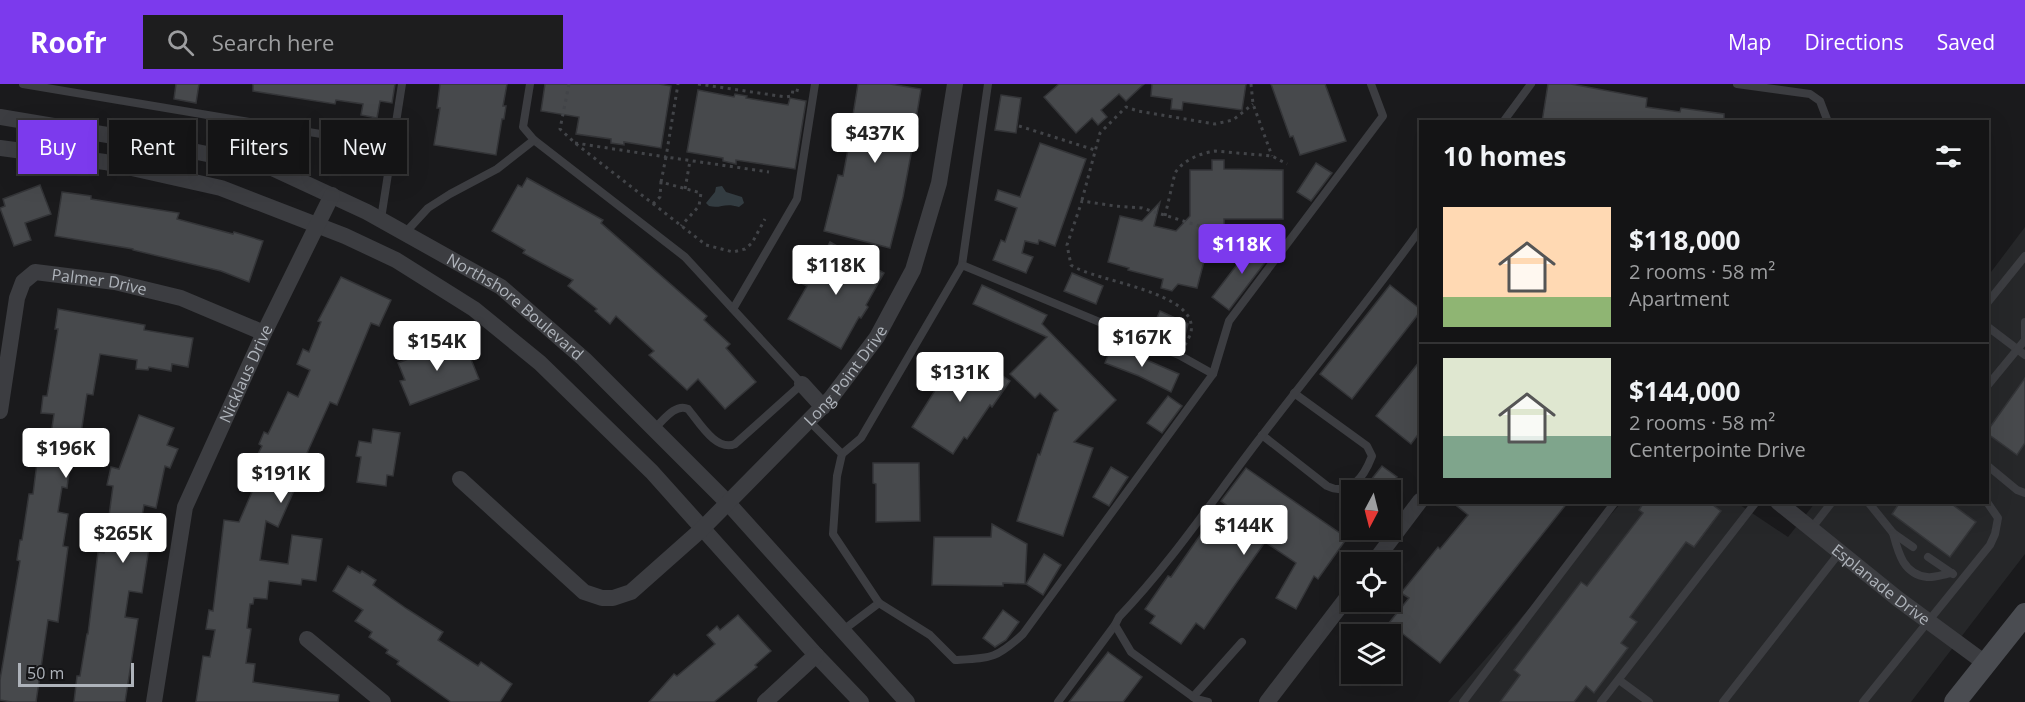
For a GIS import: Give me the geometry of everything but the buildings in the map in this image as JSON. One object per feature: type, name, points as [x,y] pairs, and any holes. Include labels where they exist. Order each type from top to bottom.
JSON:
[{"type":"main road","points":[[1955,702],[2025,614]]},
{"type":"street","name":"Long Point Drive","points":[[460,478],[584,592],[602,598],[613,598],[631,592],[702,529],[809,421],[877,337],[913,270],[939,183],[955,84]]},
{"type":"street","name":"Northshore Boulevard","points":[[0,117],[149,142],[270,167],[381,219],[501,287],[584,359],[728,503],[908,702]]},
{"type":"street","name":"Northshore Boulevard","points":[[0,148],[105,162],[221,188],[345,236],[396,260],[474,309],[540,363],[652,472],[861,702]]},
{"type":"street","name":"Nicklaus Drive","points":[[154,702],[185,507],[264,333],[332,195]]},
{"type":"street","name":"Palmer Drive","points":[[0,411],[17,298],[23,282],[35,272],[115,282],[181,298],[264,333]]},
{"type":"street","points":[[802,384],[823,406]]},
{"type":"street","points":[[1382,552],[1419,502]]},
{"type":"street","name":"Esplanade Drive","points":[[1780,504],[1928,621],[1985,663]]},
{"type":"street","points":[[1267,702],[1341,605]]},
{"type":"street","points":[[307,639],[383,702]]},
{"type":"street","points":[[765,702],[816,655]]},
{"type":"lane","points":[[23,84],[321,134]]},
{"type":"lane","points":[[396,120],[402,84]]},
{"type":"lane","points":[[530,84],[523,127],[534,140],[686,257],[802,384],[730,446],[718,443],[688,409],[683,407],[677,408],[654,429]]},
{"type":"lane","points":[[733,309],[797,198],[815,84]]},
{"type":"lane","points":[[988,84],[962,265],[861,438],[842,453],[837,476],[833,534],[879,603],[930,635],[955,660],[986,658],[1004,651],[1023,634],[1213,374],[1229,321],[1383,116],[1371,84]]},
{"type":"lane","points":[[1504,120],[1531,84]]},
{"type":"lane","points":[[1737,84],[1810,94],[1820,101],[1827,120]]},
{"type":"lane","points":[[405,233],[428,208],[497,169],[534,140]]},
{"type":"lane","points":[[381,219],[388,174]]},
{"type":"lane","points":[[1058,702],[1119,617],[1166,561],[1294,393],[1373,295],[1419,231]]},
{"type":"lane","points":[[1989,301],[2025,256]]},
{"type":"lane","points":[[962,265],[1179,355],[1213,374]]},
{"type":"lane","points":[[1989,384],[2021,352],[2025,341],[2025,322]]},
{"type":"lane","points":[[1989,328],[2021,352]]},
{"type":"lane","points":[[1262,435],[1327,486],[1338,491],[1350,488],[1368,468],[1372,456],[1367,446],[1294,393]]},
{"type":"lane","points":[[809,421],[842,453]]},
{"type":"lane","points":[[1989,467],[2017,490],[2025,493]]},
{"type":"lane","points":[[1463,702],[1613,504]]},
{"type":"lane","points":[[1601,702],[1754,504]]},
{"type":"lane","points":[[1811,529],[1830,504]]},
{"type":"lane","points":[[1870,504],[1893,533],[1913,547]]},
{"type":"lane","points":[[1863,702],[1990,545],[1998,519],[1988,504]]},
{"type":"lane","points":[[1893,533],[1902,563],[1915,572],[1928,577],[1952,573]]},
{"type":"lane","points":[[1723,702],[1840,552]]},
{"type":"lane","points":[[1928,557],[1961,580]]},
{"type":"lane","points":[[842,631],[879,603]]},
{"type":"lane","points":[[1115,625],[1131,652],[1195,699],[1208,702]]},
{"type":"lane","points":[[1195,699],[1242,642]]},
{"type":"lane","points":[[1619,680],[1648,702]]},
{"type":"path","points":[[569,84],[560,129],[706,245],[733,252],[745,249],[752,243],[765,219]]},
{"type":"path","points":[[653,204],[660,197],[678,84]]},
{"type":"path","points":[[698,84],[786,97],[792,96],[793,90],[814,94]]},
{"type":"path","points":[[1251,84],[1253,104],[1272,156]]},
{"type":"path","points":[[1179,355],[1191,331],[1191,323],[1177,304],[1156,294],[1071,266],[1067,245],[1082,201],[1100,133],[1126,107],[1215,124],[1233,120],[1253,104]]},
{"type":"path","points":[[1019,126],[1095,150]]},
{"type":"path","points":[[575,143],[769,172]]},
{"type":"path","points":[[1165,216],[1175,173],[1189,160],[1215,151],[1272,156],[1287,164]]},
{"type":"path","points":[[685,189],[690,161]]},
{"type":"path","points":[[661,182],[701,193],[699,206],[681,226]]},
{"type":"path","points":[[1082,201],[1142,208],[1212,230],[1289,242]]},
{"type":"shaded area","points":[[722,186],[726,192],[742,197],[744,203],[739,207],[709,206],[706,203],[715,192],[716,187]]},
{"type":"shaded area","points":[[2025,227],[2025,554],[1911,702],[1448,702],[1620,504],[1738,504],[1788,537],[1814,504],[1989,504],[1989,275]]}]
